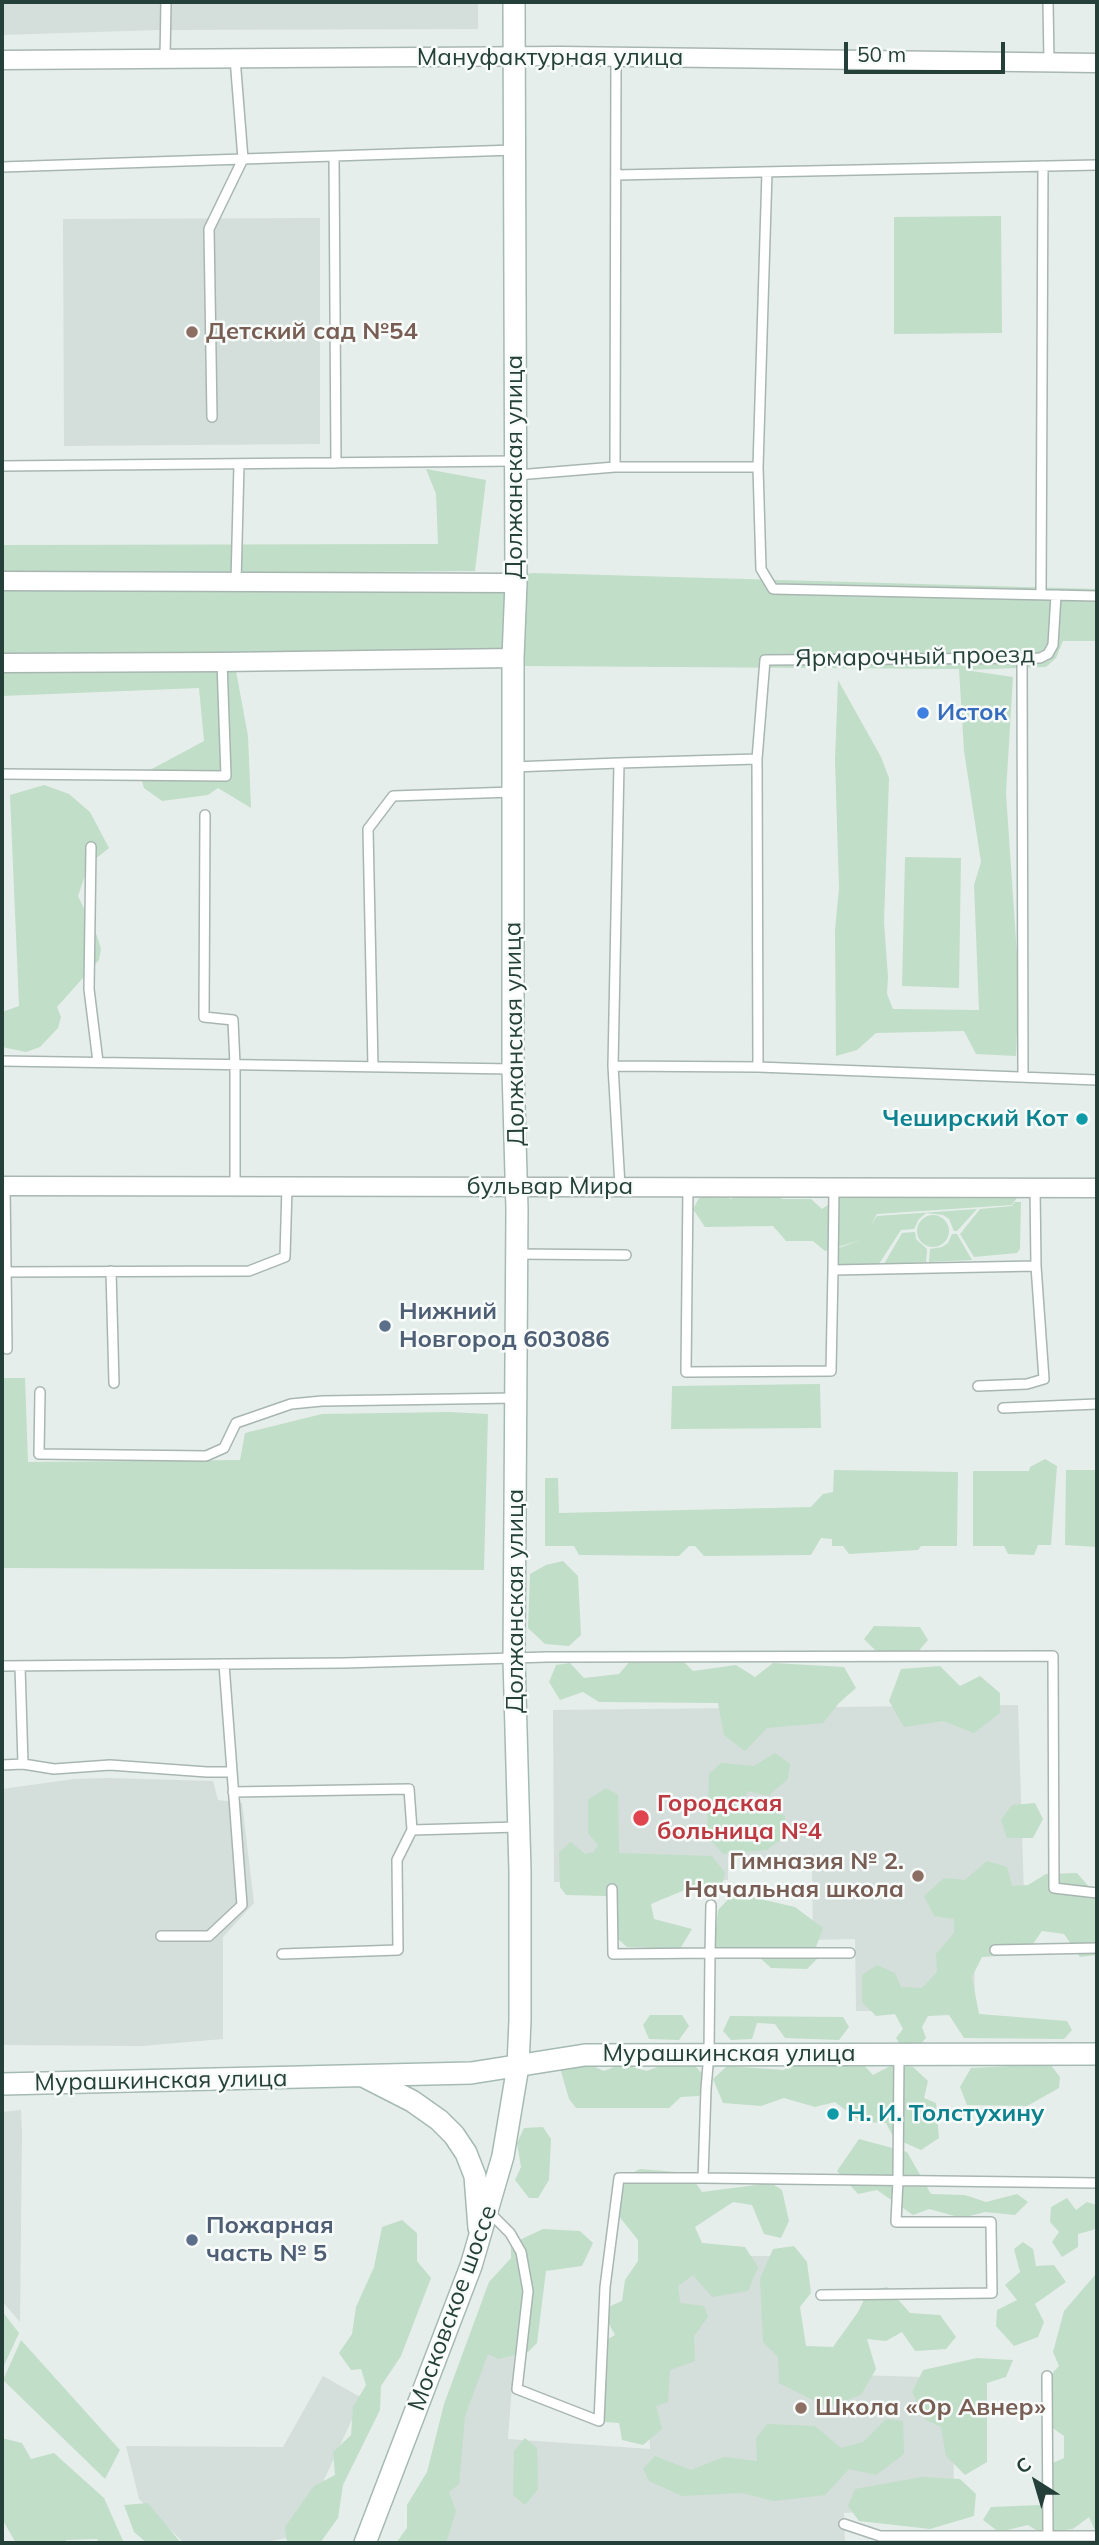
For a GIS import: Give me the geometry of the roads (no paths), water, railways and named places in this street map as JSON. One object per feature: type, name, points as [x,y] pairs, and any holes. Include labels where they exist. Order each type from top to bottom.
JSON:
[{"type":"main road","name":"Должанская улица","points":[[514,2],[516,583],[513,658],[513,1069],[517,1186],[514,1659],[520,2020],[518,2066]]},
{"type":"main road","name":"Мурашкинская улица","points":[[2,2084],[471,2073],[584,2055],[1097,2054]]},
{"type":"main road","name":"Московское шоссе","points":[[365,2543],[489,2212],[513,2106],[518,2066]]},
{"type":"main road","name":"Мурашкинская улица","points":[[363,2076],[412,2101],[439,2120],[454,2135],[466,2153],[475,2176],[480,2237]]},
{"type":"street","name":"Мануфактурная улица","points":[[2,60],[616,57],[1097,63]]},
{"type":"street","points":[[2,581],[516,583]]},
{"type":"street","points":[[2,663],[222,663],[513,658]]},
{"type":"street","name":"бульвар Мира","points":[[3,1186],[1097,1188]]},
{"type":"lane","points":[[165,59],[166,2]]},
{"type":"lane","points":[[1048,2],[1049,62]]},
{"type":"lane","points":[[615,467],[616,57]]},
{"type":"lane","points":[[212,417],[209,229],[243,159],[234,58]]},
{"type":"lane","points":[[2,167],[514,150]]},
{"type":"lane","points":[[334,156],[336,463]]},
{"type":"lane","points":[[616,175],[1097,165]]},
{"type":"lane","points":[[1041,595],[1043,166]]},
{"type":"lane","points":[[767,172],[758,467],[761,569],[773,589],[1097,596]]},
{"type":"lane","points":[[2,466],[336,463],[515,468],[758,467]]},
{"type":"lane","points":[[236,582],[239,464]]},
{"type":"lane","name":"Ярмарочный проезд","points":[[757,759],[765,660],[1040,658],[1048,654],[1053,645],[1056,595]]},
{"type":"lane","points":[[1021,658],[1023,1077]]},
{"type":"lane","points":[[2,774],[226,776],[222,663]]},
{"type":"lane","points":[[513,767],[757,759],[758,1067]]},
{"type":"lane","points":[[620,762],[613,1066],[620,1186]]},
{"type":"lane","points":[[373,1067],[368,829],[393,796],[513,792]]},
{"type":"lane","points":[[205,815],[204,1017],[233,1020],[235,1187]]},
{"type":"lane","points":[[91,847],[89,989],[98,1062]]},
{"type":"lane","points":[[2,1061],[513,1069]]},
{"type":"lane","points":[[613,1066],[758,1067],[1097,1080]]},
{"type":"lane","points":[[3,1186],[7,1349]]},
{"type":"lane","points":[[6,1272],[248,1270],[285,1257],[287,1187]]},
{"type":"lane","points":[[688,1187],[686,1372],[831,1371],[834,1189]]},
{"type":"lane","points":[[978,1386],[1027,1384],[1044,1379],[1035,1266],[1035,1188]]},
{"type":"lane","points":[[517,1254],[626,1255]]},
{"type":"lane","points":[[833,1270],[1035,1266]]},
{"type":"lane","points":[[111,1271],[114,1383]]},
{"type":"lane","points":[[40,1392],[39,1454],[206,1456],[224,1448],[236,1423],[291,1404],[322,1401],[516,1398]]},
{"type":"lane","points":[[1003,1408],[1097,1404]]},
{"type":"lane","points":[[2,1666],[514,1659],[1053,1656],[1054,1888],[1097,1893]]},
{"type":"lane","points":[[161,1936],[209,1936],[242,1905],[224,1664]]},
{"type":"lane","points":[[20,1666],[23,1764]]},
{"type":"lane","points":[[2,1765],[23,1764],[54,1769],[110,1765],[232,1772]]},
{"type":"lane","points":[[233,1792],[409,1789],[412,1830],[397,1860],[398,1950],[282,1954]]},
{"type":"lane","points":[[412,1830],[518,1827]]},
{"type":"lane","points":[[612,1889],[613,1954],[850,1953]]},
{"type":"lane","points":[[703,2178],[709,2053],[711,1905]]},
{"type":"lane","points":[[995,1950],[1097,1948]]},
{"type":"lane","points":[[821,2295],[992,2293],[991,2222],[896,2222],[899,2054]]},
{"type":"lane","points":[[489,2212],[510,2233],[522,2252],[527,2291],[517,2389],[599,2421],[605,2287],[620,2178],[1097,2183]]},
{"type":"lane","points":[[1047,2376],[1048,2535]]},
{"type":"lane","points":[[844,2524],[880,2536],[967,2540],[1048,2535],[1097,2536]]},
{"type":"place","name":"Детский сад №54","points":[[192,332]]},
{"type":"place","name":"Исток","points":[[923,713]]},
{"type":"place","name":"Чеширский Кот","points":[[1082,1119]]},
{"type":"place","name":"Нижний Новгород 603086","points":[[385,1326]]},
{"type":"place","name":"Городская больница №4","points":[[641,1818]]},
{"type":"place","name":"Гимназия № 2. Начальная школа","points":[[918,1876]]},
{"type":"place","name":"Н. И. Толстухину","points":[[833,2114]]},
{"type":"place","name":"Пожарная часть № 5","points":[[192,2240]]},
{"type":"place","name":"Школа «Ор Авнер»","points":[[801,2408]]}]
